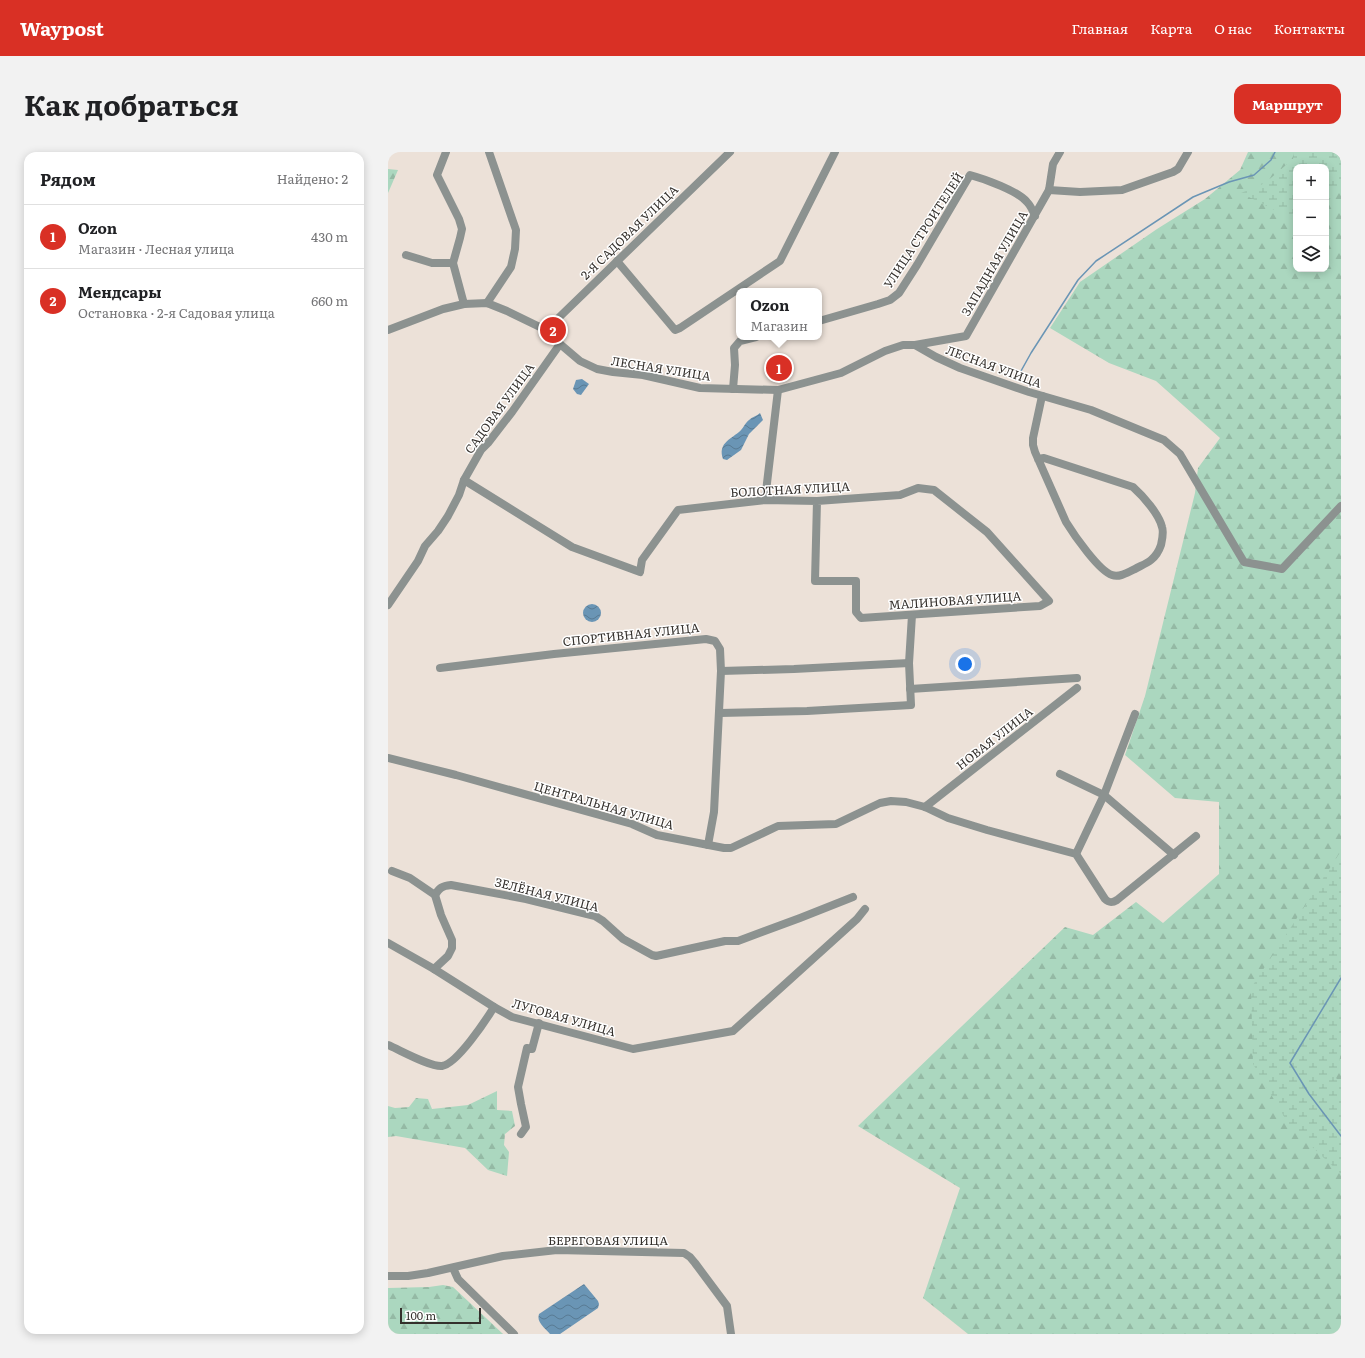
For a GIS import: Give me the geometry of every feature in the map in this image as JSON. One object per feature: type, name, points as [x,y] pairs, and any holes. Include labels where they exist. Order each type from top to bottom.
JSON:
[{"type":"street","points":[[446,152],[437,175],[460,219],[462,229],[454,263],[464,304]]},
{"type":"street","points":[[488,304],[511,267],[515,249],[516,230],[489,152]]},
{"type":"street","name":"2-Я САДОВАЯ УЛИЦА","points":[[546,330],[730,152]]},
{"type":"street","points":[[740,288],[780,261],[835,152]]},
{"type":"street","name":"ЗАПАДНАЯ УЛИЦА","points":[[915,344],[966,336],[1035,216],[1048,190],[1053,164],[1060,152]]},
{"type":"street","points":[[1048,190],[1080,192],[1122,190],[1173,172],[1178,169],[1188,152]]},
{"type":"street","name":"УЛИЦА СТРОИТЕЛЕЙ","points":[[822,320],[890,300],[899,293],[970,175],[1006,188],[1026,201],[1035,216]]},
{"type":"street","points":[[406,255],[432,263],[454,263]]},
{"type":"street","points":[[617,261],[675,330],[736,290]]},
{"type":"street","points":[[388,330],[436,312],[464,304],[488,304],[507,311],[546,330],[560,344]]},
{"type":"street","points":[[733,389],[735,364],[734,348],[740,341],[744,340]]},
{"type":"street","name":"ЛЕСНАЯ УЛИЦА","points":[[560,344],[580,361],[596,369],[642,375],[700,388],[778,390],[841,373],[885,351],[903,345],[915,344],[936,357],[960,368],[1042,396],[1091,410],[1164,440],[1180,454],[1244,562],[1282,569],[1341,506]]},
{"type":"street","name":"САДОВАЯ УЛИЦА","points":[[388,605],[418,561],[425,546],[448,516],[460,495],[464,480],[481,450],[488,444],[512,412],[560,344]]},
{"type":"street","points":[[765,500],[778,390]]},
{"type":"street","points":[[1038,459],[1044,458],[1133,487],[1141,494],[1157,516],[1162,527],[1162,540],[1159,551],[1152,560],[1122,575],[1114,576],[1106,573],[1073,533],[1066,522],[1038,459],[1033,445],[1033,438],[1042,396]]},
{"type":"street","name":"БОЛОТНАЯ УЛИЦА","points":[[464,480],[572,547],[640,572],[642,560],[678,510],[765,500],[817,501],[900,495],[918,488],[934,490]]},
{"type":"street","name":"МАЛИНОВАЯ УЛИЦА","points":[[817,501],[815,581],[856,582],[856,612],[862,618],[1040,606],[1049,601],[988,532],[934,490]]},
{"type":"street","points":[[720,713],[807,711],[911,705],[909,663],[912,615]]},
{"type":"street","name":"СПОРТИВНАЯ УЛИЦА","points":[[440,668],[554,654],[706,639],[712,640],[718,644],[720,649],[721,671],[714,812],[708,845]]},
{"type":"street","points":[[721,671],[909,663]]},
{"type":"street","points":[[910,689],[1077,678]]},
{"type":"street","name":"НОВАЯ УЛИЦА","points":[[925,807],[1077,688]]},
{"type":"street","points":[[1076,854],[1104,795],[1135,714]]},
{"type":"street","name":"ЦЕНТРАЛЬНАЯ УЛИЦА","points":[[388,758],[456,775],[632,824],[657,835],[718,848],[732,848],[778,826],[836,824],[880,803],[891,801],[906,802],[925,807]]},
{"type":"street","points":[[1060,774],[1104,795],[1174,855]]},
{"type":"street","points":[[925,807],[948,818],[1076,854],[1105,899],[1109,902],[1113,902],[1196,836]]},
{"type":"street","points":[[392,871],[410,878],[435,895],[438,907],[452,940],[452,948],[448,956],[434,969]]},
{"type":"street","name":"ЗЕЛЁНАЯ УЛИЦА","points":[[435,895],[438,889],[443,886],[451,885],[526,899],[588,914],[603,920],[623,939],[656,956],[724,941],[738,941],[853,897]]},
{"type":"street","name":"ЛУГОВАЯ УЛИЦА","points":[[388,943],[434,969],[512,1017],[539,1023],[634,1050],[733,1031],[857,919],[865,909]]},
{"type":"street","points":[[388,1045],[433,1065],[443,1066],[460,1054],[494,1007]]},
{"type":"street","points":[[521,1134],[526,1127],[518,1087],[527,1048],[532,1049],[539,1023]]},
{"type":"street","name":"БЕРЕГОВАЯ УЛИЦА","points":[[388,1276],[408,1276],[453,1268],[503,1256],[557,1250],[684,1253],[696,1263],[727,1306],[731,1334]]},
{"type":"street","points":[[453,1268],[458,1279],[514,1334]]},
{"type":"green space","points":[[1248,152],[1341,152],[1341,1334],[968,1334],[923,1298],[960,1188],[858,1126],[1065,927],[1093,935],[1136,902],[1163,923],[1219,874],[1219,802],[1175,798],[1125,755],[1145,696],[1195,493],[1198,468],[1220,438],[1156,381],[1109,363],[1050,328],[1080,282],[1157,229],[1205,199],[1240,170]]},
{"type":"green space","points":[[1294,152],[1341,152],[1341,180],[1329,201],[1329,164],[1293,164],[1293,219],[1241,193],[1265,183],[1293,159]]},
{"type":"green space","points":[[388,169],[398,170],[388,193]]},
{"type":"green space","points":[[1341,851],[1341,1052],[1336,1078],[1341,1083],[1341,1174],[1289,1125],[1253,1064],[1251,988]]},
{"type":"green space","points":[[497,1091],[497,1110],[512,1111],[515,1126],[505,1134],[504,1145],[509,1152],[507,1176],[488,1170],[465,1148],[396,1136],[388,1137],[388,1106],[395,1108],[409,1107],[416,1098],[428,1099],[432,1109],[468,1105]]},
{"type":"green space","points":[[443,1285],[453,1287],[503,1334],[388,1334],[388,1288],[429,1287]]},
{"type":"water","points":[[582,379],[589,384],[581,395],[577,394],[573,389],[576,380]]},
{"type":"water","points":[[760,413],[763,420],[749,434],[741,450],[727,460],[723,459],[722,450],[725,443],[740,431],[749,420]]},
{"type":"water","points":[[588,604],[596,604],[601,609],[599,620],[596,622],[588,622],[583,617],[583,609]]},
{"type":"water","points":[[584,1284],[598,1301],[598,1308],[560,1334],[550,1334],[540,1322],[538,1317],[539,1314]]},
{"type":"waterway","points":[[1016,380],[1031,353],[1078,280],[1096,261],[1193,197],[1229,182],[1254,175],[1271,160],[1275,152]]},
{"type":"waterway","points":[[1341,978],[1290,1063],[1309,1094],[1341,1136]]},
{"type":"place","name":"Мендсары","points":[[553,330]]},
{"type":"place","name":"Ozon","points":[[779,368]]}]
